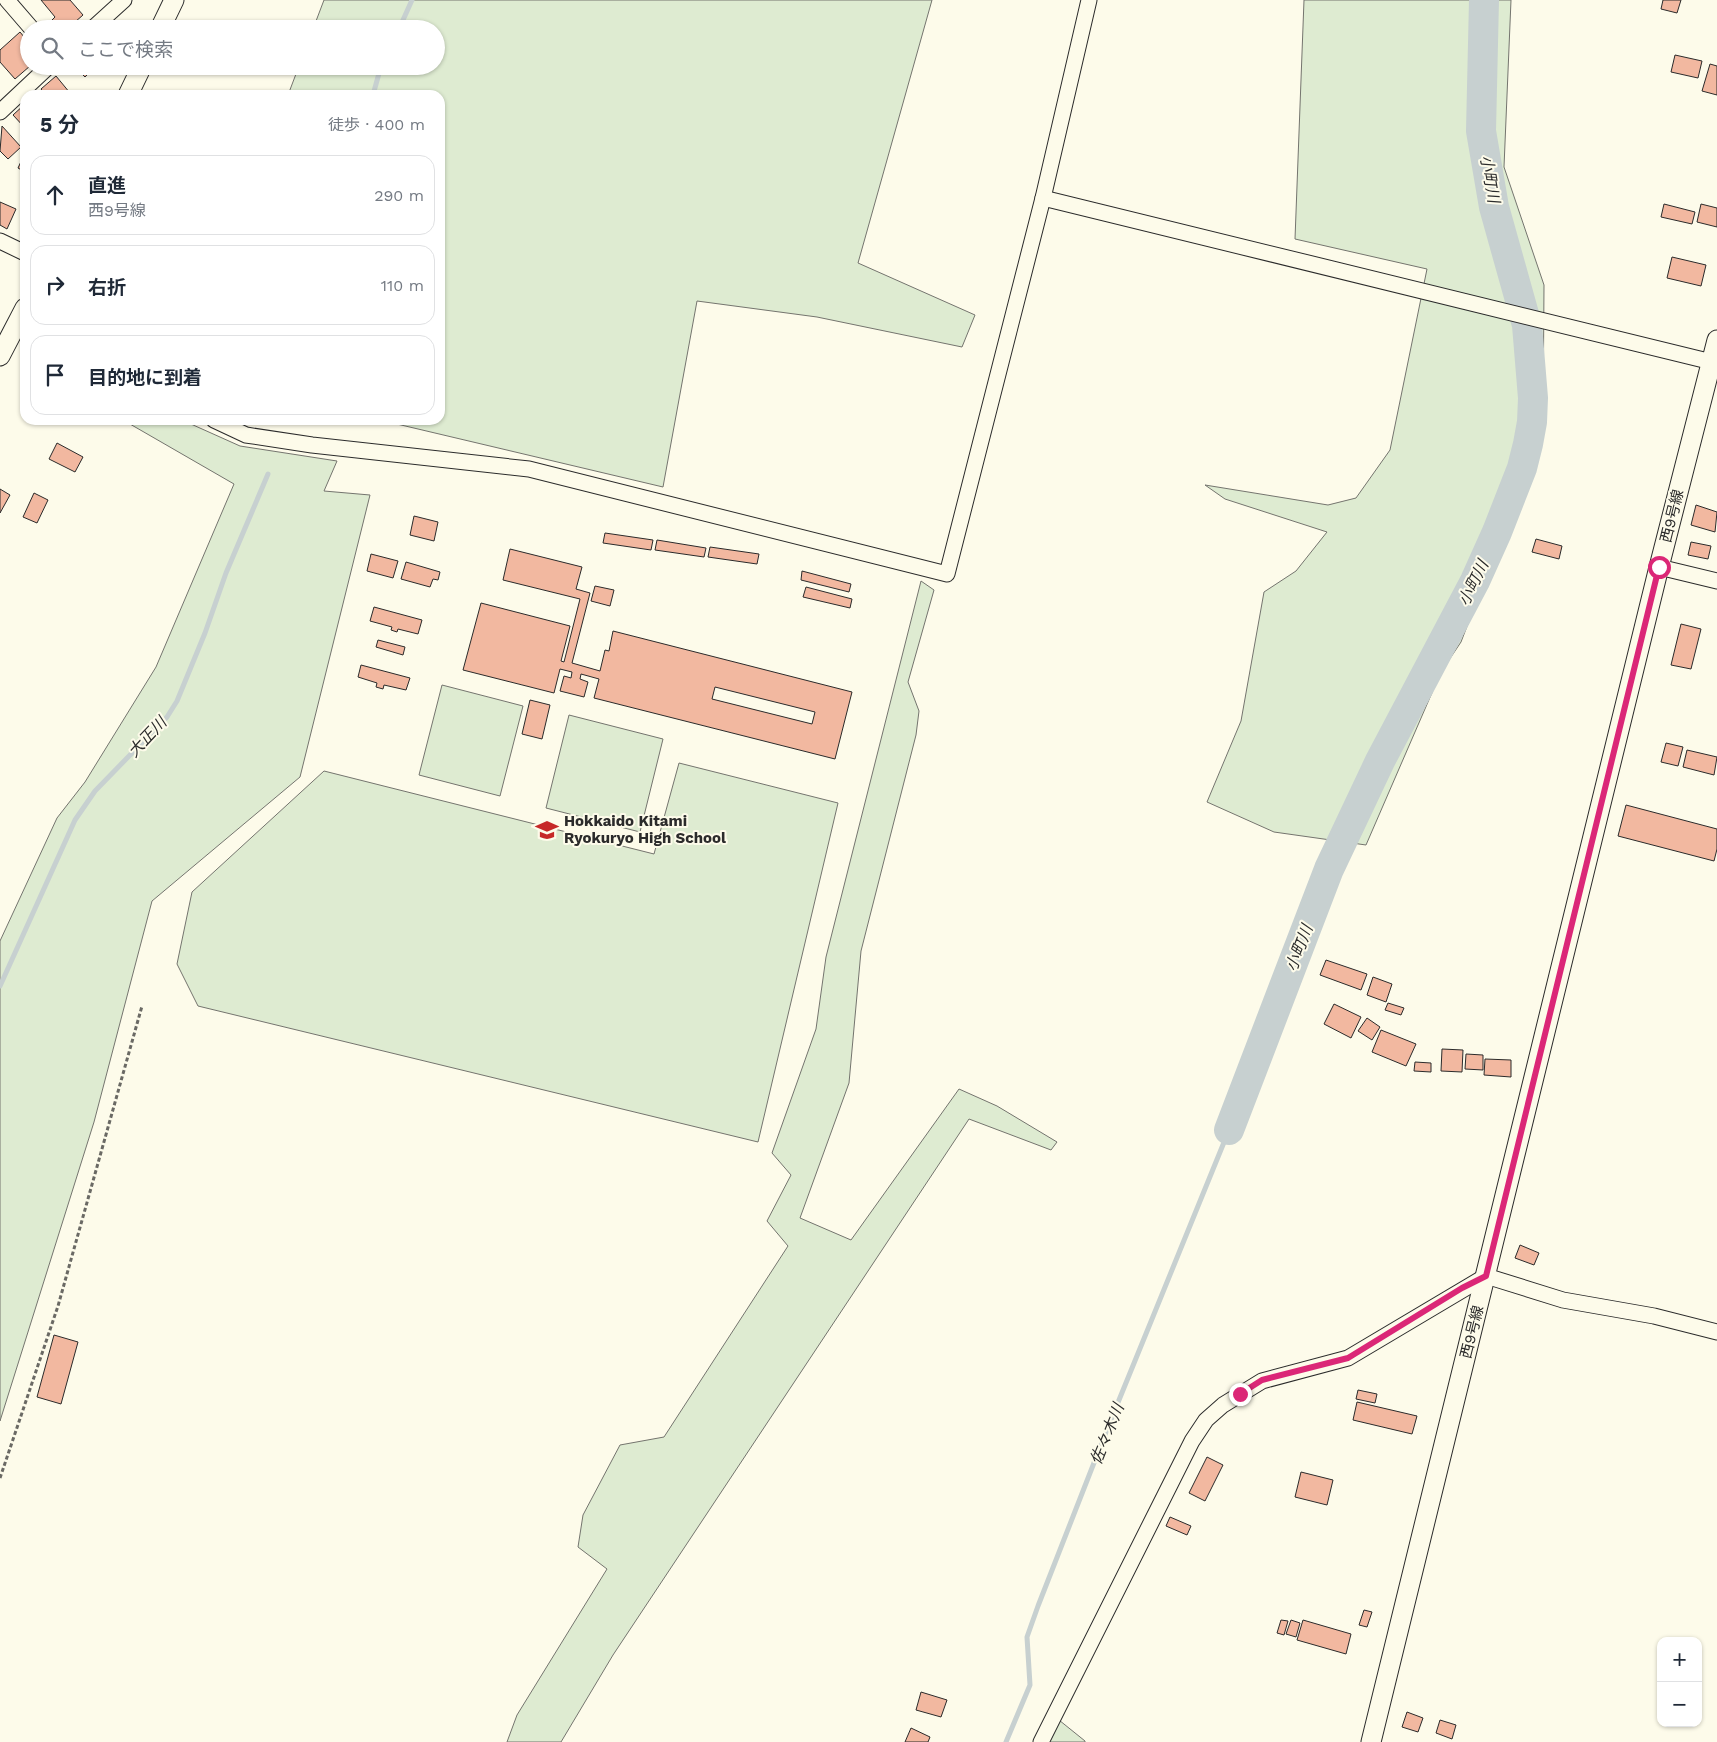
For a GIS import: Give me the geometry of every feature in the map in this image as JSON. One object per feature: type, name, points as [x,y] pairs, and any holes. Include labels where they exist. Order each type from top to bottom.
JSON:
[{"type":"street","points":[[7,0],[24,20]]},
{"type":"street","points":[[102,20],[124,0]]},
{"type":"street","points":[[164,20],[174,0]]},
{"type":"street","points":[[225,425],[246,435],[312,445],[529,469],[947,574],[1043,198],[1089,0]]},
{"type":"street","points":[[24,90],[40,75]]},
{"type":"street","points":[[130,90],[138,75]]},
{"type":"street","points":[[0,112],[20,94]]},
{"type":"street","points":[[1043,198],[1712,362]]},
{"type":"street","points":[[0,241],[20,251]]},
{"type":"street","points":[[0,356],[20,322]]},
{"type":"street","name":"西9号線","points":[[1371,1742],[1659,567],[1717,340]]},
{"type":"street","points":[[1659,567],[1717,582]]},
{"type":"street","points":[[1041,1742],[1192,1440],[1206,1420],[1222,1405],[1262,1380],[1348,1358],[1462,1288],[1486,1276],[1563,1300],[1654,1316],[1717,1332]]},
{"type":"path","points":[[0,1478],[58,1306],[142,1006]]},
{"type":"green space","points":[[324,0],[932,0],[858,263],[975,315],[962,347],[817,317],[697,301],[663,487],[401,425],[445,425],[445,90],[290,90],[296,75],[445,75],[445,20],[316,20]]},
{"type":"green space","points":[[1304,0],[1511,0],[1504,167],[1544,285],[1543,429],[1461,642],[1441,672],[1366,845],[1274,832],[1207,802],[1241,721],[1264,592],[1296,571],[1327,532],[1225,499],[1205,485],[1328,505],[1356,498],[1390,450],[1427,269],[1295,239]]},
{"type":"green space","points":[[132,425],[193,425],[240,446],[337,461],[324,491],[370,495],[300,777],[152,901],[94,1122],[0,1421],[0,941],[57,818],[85,782],[156,667],[234,484]]},
{"type":"green space","points":[[921,581],[934,590],[908,682],[919,711],[916,735],[861,951],[849,1083],[800,1218],[851,1240],[959,1089],[997,1106],[1057,1142],[1051,1150],[969,1119],[613,1655],[561,1742],[507,1742],[517,1715],[607,1569],[578,1547],[583,1515],[620,1445],[664,1437],[788,1246],[767,1221],[791,1175],[772,1153],[816,1029],[826,957]]},
{"type":"green space","points":[[442,685],[523,706],[500,796],[419,775]]},
{"type":"green space","points":[[569,715],[663,739],[640,832],[546,808]]},
{"type":"green space","points":[[679,763],[838,803],[758,1142],[198,1006],[177,964],[192,892],[324,771],[654,854]]},
{"type":"green space","points":[[1054,1716],[1085,1741],[1085,1742],[1041,1742]]},
{"type":"building","points":[[41,0],[70,0],[83,15],[77,20],[52,20],[55,17]]},
{"type":"building","points":[[1663,0],[1681,0],[1677,13],[1661,9]]},
{"type":"building","points":[[20,32],[20,75],[15,79],[0,62],[0,50]]},
{"type":"building","points":[[1675,55],[1702,61],[1698,78],[1671,72]]},
{"type":"building","points":[[1710,64],[1717,66],[1717,95],[1702,91]]},
{"type":"building","points":[[56,76],[68,90],[42,90]]},
{"type":"building","points":[[20,109],[20,123],[13,115]]},
{"type":"building","points":[[2,126],[20,148],[8,159],[0,151]]},
{"type":"building","points":[[0,202],[16,209],[7,229],[0,225]]},
{"type":"building","points":[[1664,204],[1695,212],[1692,224],[1661,217]]},
{"type":"building","points":[[1701,204],[1717,208],[1717,227],[1697,222]]},
{"type":"building","points":[[1672,257],[1706,265],[1701,286],[1667,278]]},
{"type":"building","points":[[57,443],[83,457],[75,472],[49,459]]},
{"type":"building","points":[[0,489],[10,495],[0,513]]},
{"type":"building","points":[[34,493],[48,500],[37,523],[23,517]]},
{"type":"building","points":[[1696,505],[1717,512],[1715,532],[1691,525]]},
{"type":"building","points":[[414,516],[438,522],[434,541],[410,535]]},
{"type":"building","points":[[605,533],[653,540],[651,550],[603,543]]},
{"type":"building","points":[[1536,539],[1562,546],[1559,559],[1532,552]]},
{"type":"building","points":[[657,540],[706,548],[704,557],[655,550]]},
{"type":"building","points":[[1691,542],[1711,546],[1708,559],[1688,555]]},
{"type":"building","points":[[710,547],[759,554],[757,564],[708,557]]},
{"type":"building","points":[[510,549],[582,567],[576,589],[590,593],[572,663],[600,671],[605,650],[609,651],[613,631],[852,692],[835,759],[594,698],[599,679],[581,674],[580,679],[588,682],[584,697],[560,691],[564,676],[571,678],[572,672],[560,669],[554,693],[463,670],[481,603],[570,626],[561,661],[564,662],[580,599],[503,580]],"holes":[[[715,687],[815,712],[812,724],[712,699]]]},
{"type":"building","points":[[371,554],[398,561],[393,578],[367,571]]},
{"type":"building","points":[[406,562],[440,572],[438,580],[433,579],[430,587],[401,579]]},
{"type":"building","points":[[802,571],[851,584],[849,592],[801,580]]},
{"type":"building","points":[[595,586],[614,590],[610,606],[591,601]]},
{"type":"building","points":[[806,587],[852,599],[850,608],[803,597]]},
{"type":"building","points":[[374,607],[422,620],[418,634],[398,629],[397,632],[391,630],[392,627],[370,621]]},
{"type":"building","points":[[1681,624],[1701,629],[1691,669],[1671,665]]},
{"type":"building","points":[[378,640],[405,647],[403,655],[376,647]]},
{"type":"building","points":[[361,665],[410,678],[406,690],[384,685],[383,689],[376,687],[377,683],[358,677]]},
{"type":"building","points":[[530,700],[550,705],[542,739],[522,734]]},
{"type":"building","points":[[1666,743],[1683,747],[1678,766],[1661,762]]},
{"type":"building","points":[[1687,750],[1717,757],[1714,775],[1683,767]]},
{"type":"building","points":[[1626,805],[1717,829],[1717,849],[1714,861],[1618,836]]},
{"type":"building","points":[[1326,960],[1367,974],[1361,990],[1320,975]]},
{"type":"building","points":[[1373,977],[1392,984],[1386,1002],[1367,995]]},
{"type":"building","points":[[1388,1003],[1404,1008],[1401,1015],[1385,1010]]},
{"type":"building","points":[[1334,1004],[1361,1017],[1351,1038],[1324,1024]]},
{"type":"building","points":[[1367,1018],[1380,1027],[1372,1040],[1358,1031]]},
{"type":"building","points":[[1381,1030],[1416,1044],[1406,1066],[1372,1052]]},
{"type":"building","points":[[1442,1049],[1463,1050],[1462,1072],[1441,1071]]},
{"type":"building","points":[[1466,1054],[1483,1055],[1483,1070],[1465,1069]]},
{"type":"building","points":[[1485,1059],[1511,1060],[1511,1077],[1484,1075]]},
{"type":"building","points":[[1415,1062],[1431,1063],[1431,1072],[1414,1071]]},
{"type":"building","points":[[1520,1245],[1539,1253],[1534,1265],[1515,1258]]},
{"type":"building","points":[[54,1335],[78,1342],[61,1404],[37,1397]]},
{"type":"building","points":[[1358,1390],[1377,1394],[1375,1403],[1356,1399]]},
{"type":"building","points":[[1357,1402],[1417,1416],[1412,1434],[1353,1420]]},
{"type":"building","points":[[1207,1457],[1223,1465],[1205,1501],[1189,1493]]},
{"type":"building","points":[[1301,1472],[1333,1480],[1327,1505],[1295,1497]]},
{"type":"building","points":[[1170,1517],[1191,1526],[1187,1535],[1166,1526]]},
{"type":"building","points":[[1364,1610],[1372,1612],[1367,1627],[1359,1625]]},
{"type":"building","points":[[1281,1620],[1288,1621],[1284,1635],[1277,1633]]},
{"type":"building","points":[[1291,1620],[1300,1623],[1296,1637],[1286,1634]]},
{"type":"building","points":[[1303,1620],[1351,1634],[1346,1654],[1297,1640]]},
{"type":"building","points":[[921,1692],[947,1700],[941,1717],[916,1710]]},
{"type":"building","points":[[1407,1712],[1423,1718],[1418,1732],[1402,1727]]},
{"type":"building","points":[[1440,1720],[1456,1725],[1452,1739],[1436,1733]]},
{"type":"building","points":[[911,1728],[930,1737],[928,1742],[905,1742]]},
{"type":"waterway","name":"大正川","points":[[403,20],[412,0]]},
{"type":"waterway","name":"小町川","points":[[1229,1130],[1329,869],[1380,761],[1475,581],[1522,468],[1528,444],[1532,422],[1533,398],[1527,325],[1494,207],[1481,131],[1484,0]]},
{"type":"waterway","name":"大正川","points":[[374,90],[379,75]]},
{"type":"waterway","name":"大正川","points":[[0,986],[75,820],[95,791],[167,717],[177,701],[205,633],[226,573],[268,474]]},
{"type":"waterway","name":"佐々木川","points":[[1006,1742],[1030,1685],[1027,1637],[1038,1606],[1108,1427],[1229,1130]]},
{"type":"place","name":"Hokkaido Kitami Ryokuryo High School","points":[[547,830]]},
{"type":"route","points":[[1240,1394],[1262,1380],[1348,1358],[1462,1288],[1486,1276],[1659,567]]}]
